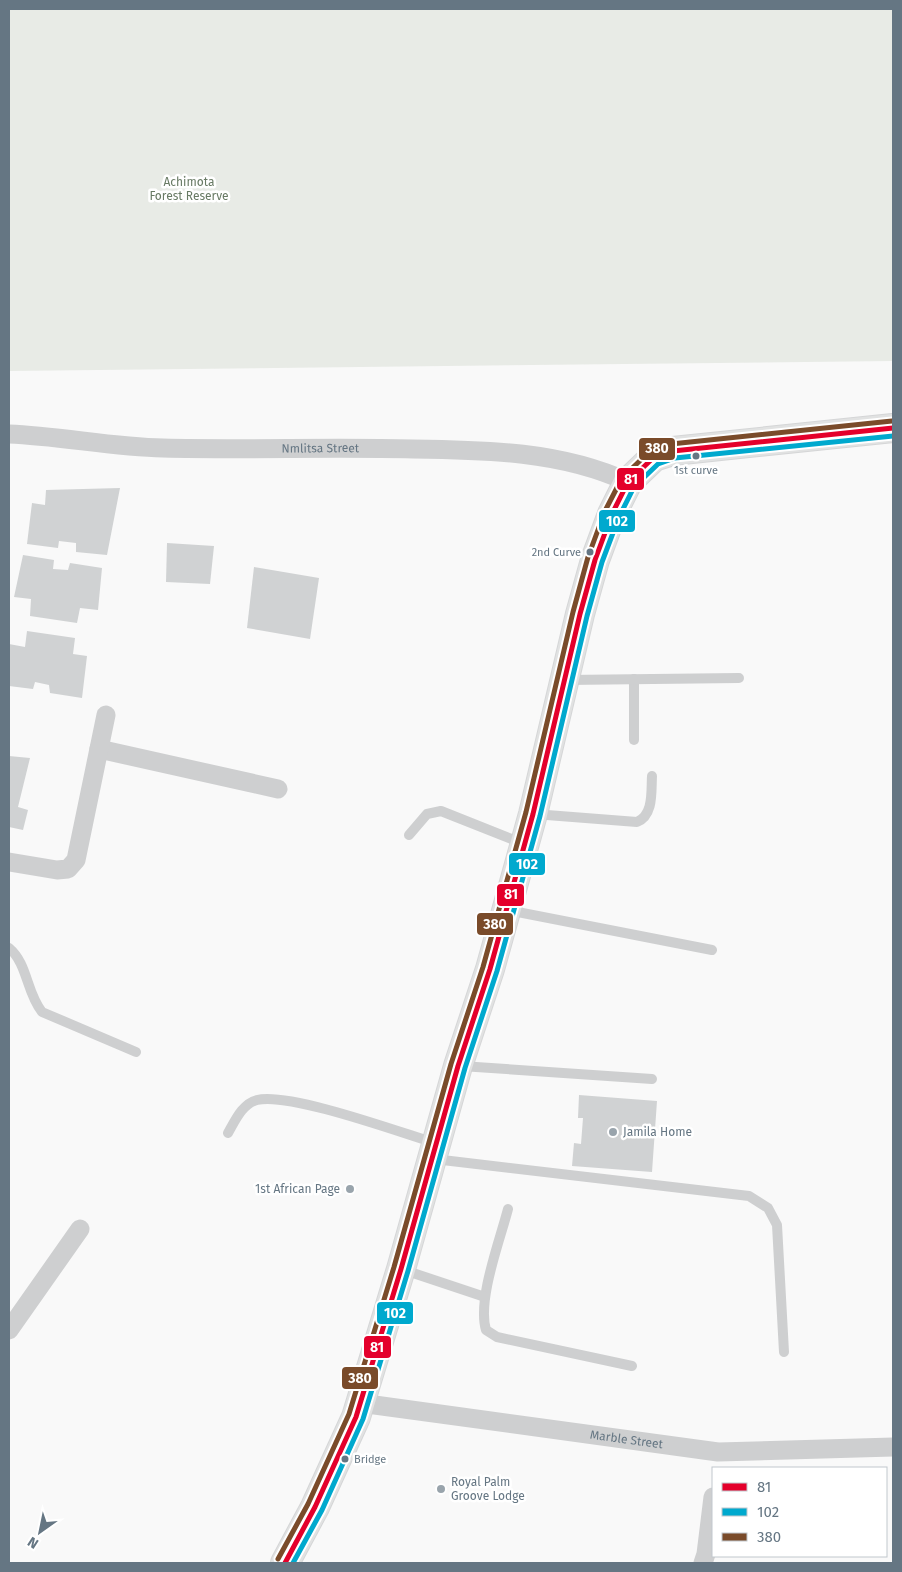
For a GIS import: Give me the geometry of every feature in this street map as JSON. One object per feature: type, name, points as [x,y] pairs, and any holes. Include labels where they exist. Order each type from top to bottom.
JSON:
[{"type":"street","points":[[285,1563],[315,1508],[356,1417],[401,1269],[458,1066],[490,969],[534,814],[595,560],[612,514],[628,482],[654,457],[673,452],[893,428]]},
{"type":"street","name":"Nmlitsa Street","points":[[9,434],[161,448],[348,447],[535,454],[609,473],[628,482]]},
{"type":"street","points":[[9,862],[57,870],[68,868],[76,860],[106,715]]},
{"type":"street","points":[[99,749],[278,789]]},
{"type":"street","points":[[9,1330],[80,1230]]},
{"type":"street","name":"Marble Street","points":[[360,1403],[718,1460],[893,1448]]},
{"type":"street","points":[[703,1563],[706,1554],[712,1504]]},
{"type":"lane","points":[[565,680],[739,678]]},
{"type":"lane","points":[[634,679],[634,740]]},
{"type":"lane","points":[[534,814],[637,822],[644,819],[649,812],[652,776]]},
{"type":"lane","points":[[409,835],[427,814],[441,811],[525,845]]},
{"type":"lane","points":[[507,909],[712,950]]},
{"type":"lane","points":[[9,948],[22,962],[33,1001],[42,1012],[136,1052]]},
{"type":"lane","points":[[458,1066],[652,1079]]},
{"type":"lane","points":[[228,1133],[244,1108],[256,1100],[270,1099],[312,1106],[434,1151],[749,1196],[768,1208],[777,1225],[784,1352]]},
{"type":"lane","points":[[508,1209],[482,1317],[486,1330],[497,1337],[632,1366]]},
{"type":"lane","points":[[401,1269],[486,1297]]},
{"type":"green space","name":"Achimota Forest Reserve","points":[[9,9],[893,9],[893,361],[9,371]]},
{"type":"building","points":[[120,488],[107,555],[76,552],[76,543],[59,541],[58,548],[27,544],[32,503],[45,505],[46,490]]},
{"type":"building","points":[[167,543],[214,546],[210,584],[166,582]]},
{"type":"building","points":[[23,555],[54,560],[53,569],[68,570],[70,563],[102,568],[98,610],[80,608],[77,623],[30,616],[31,599],[14,597]]},
{"type":"building","points":[[254,567],[319,578],[310,639],[247,628]]},
{"type":"building","points":[[27,631],[75,638],[73,654],[87,656],[82,698],[50,693],[49,685],[35,682],[33,689],[9,686],[9,644],[25,647]]},
{"type":"building","points":[[9,756],[30,758],[18,807],[28,810],[23,830],[9,827]]},
{"type":"building","points":[[579,1095],[657,1101],[652,1172],[572,1166],[574,1143],[581,1144],[583,1118],[578,1118]]},
{"type":"transit line","name":"380","points":[[278,1559],[308,1504],[349,1414],[394,1267],[451,1064],[483,967],[526,812],[573,612],[588,557],[605,511],[622,478],[650,451],[671,444],[892,421]]},
{"type":"transit line","name":"81","points":[[285,1563],[315,1507],[356,1417],[401,1269],[458,1066],[490,969],[533,814],[580,614],[595,560],[612,514],[628,482],[654,457],[673,451],[893,428]]},
{"type":"transit line","name":"102","points":[[293,1563],[322,1510],[363,1419],[408,1271],[465,1068],[497,971],[540,816],[587,616],[602,562],[619,517],[634,487],[658,464],[675,458],[893,436]]},
{"type":"place","name":"1st curve","points":[[696,456]]},
{"type":"place","name":"2nd Curve","points":[[590,552]]},
{"type":"place","name":"Jamila Home","points":[[613,1132]]},
{"type":"place","name":"1st African Page","points":[[350,1189]]},
{"type":"place","name":"Bridge","points":[[345,1459]]},
{"type":"place","name":"Royal Palm Groove Lodge","points":[[441,1489]]}]
